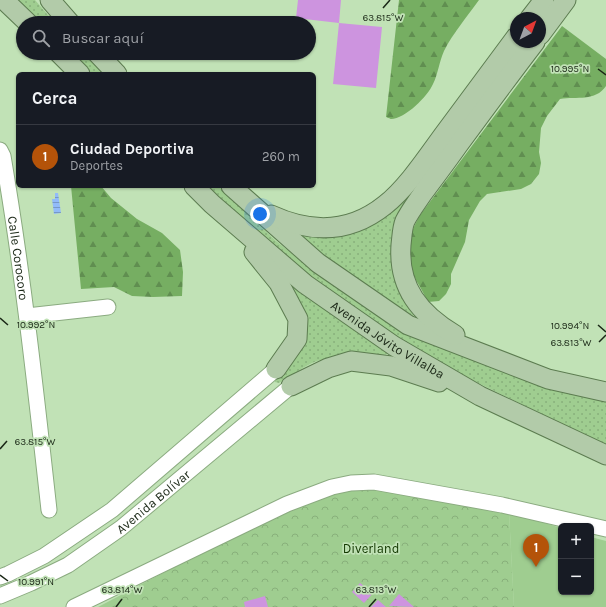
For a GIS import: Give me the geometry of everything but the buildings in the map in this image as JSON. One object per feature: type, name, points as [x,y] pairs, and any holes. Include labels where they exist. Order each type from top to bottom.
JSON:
[{"type":"main road","points":[[4,0],[21,16]]},
{"type":"main road","points":[[50,0],[64,16]]},
{"type":"main road","points":[[535,12],[544,0]]},
{"type":"main road","points":[[546,27],[566,0]]},
{"type":"main road","points":[[255,207],[292,224],[308,227],[327,228],[344,226],[373,214],[394,197],[418,168],[510,45]]},
{"type":"main road","points":[[494,358],[442,327],[427,315],[413,298],[405,285],[400,254],[401,242],[404,222],[412,209],[531,48]]},
{"type":"main road","points":[[66,60],[78,72]]},
{"type":"main road","points":[[104,60],[115,72]]},
{"type":"main road","name":"Avenida Jóvito Villalba","points":[[196,188],[212,204],[305,284],[394,346],[480,396],[606,455]]},
{"type":"main road","name":"Avenida Jóvito Villalba","points":[[233,188],[318,263],[408,325],[548,379],[606,392]]},
{"type":"main road","points":[[212,204],[255,252],[279,283],[298,319],[297,339],[276,369]]},
{"type":"main road","points":[[291,386],[328,368],[352,361],[391,366],[480,396]]},
{"type":"street","points":[[61,0],[70,16]]},
{"type":"street","name":"Calle Corocoro","points":[[0,150],[3,156],[11,200],[27,316],[49,510]]},
{"type":"street","points":[[27,316],[108,307]]},
{"type":"street","name":"Avenida Bolívar","points":[[0,577],[44,556],[112,510],[276,369]]},
{"type":"street","name":"Avenida Bolívar","points":[[0,596],[68,565],[121,528],[291,386]]},
{"type":"street","points":[[74,607],[287,504],[332,487],[351,483],[381,483],[502,505],[606,529]]},
{"type":"green space","points":[[16,0],[35,0],[49,16],[33,16]]},
{"type":"green space","points":[[399,0],[479,0],[456,31],[444,51],[435,80],[426,95],[409,111],[397,118],[391,119],[386,117]]},
{"type":"green space","points":[[562,26],[606,59],[606,86],[602,91],[591,96],[560,99],[547,116],[541,128],[539,152],[541,163],[539,174],[531,184],[521,189],[487,194],[480,201],[469,220],[465,242],[451,274],[451,284],[446,294],[439,301],[428,302],[414,275],[408,259],[407,253],[410,236],[415,225],[420,215]]},
{"type":"green space","points":[[77,60],[91,60],[103,72],[90,72]]},
{"type":"green space","points":[[71,188],[103,188],[111,198],[137,219],[162,233],[180,250],[183,272],[182,296],[132,296],[114,287],[81,289]]},
{"type":"green space","points":[[207,188],[220,188],[276,241],[318,274],[559,388],[606,402],[606,445],[441,365],[396,339],[309,280]]},
{"type":"green space","points":[[409,193],[412,193],[412,195],[392,243],[392,256],[394,273],[403,296],[414,316],[375,294],[346,274],[291,229],[314,235],[326,236],[337,236],[357,231],[375,220]]},
{"type":"green space","points":[[293,285],[355,331],[388,351],[387,354],[380,355],[356,352],[331,357],[317,361],[302,368],[279,383],[275,382],[275,378],[306,323],[301,303],[291,288]]},
{"type":"green space","name":"Diverland","points":[[379,488],[509,512],[514,607],[98,607],[241,532],[333,492]]},
{"type":"green space","points":[[509,512],[558,527],[558,595],[594,595],[594,538],[606,541],[606,607],[514,607]]},
{"type":"water","points":[[55,193],[58,193],[61,213],[54,214],[52,199],[55,199]]},
{"type":"place","name":"Ciudad Deportiva","points":[[536,567]]}]
